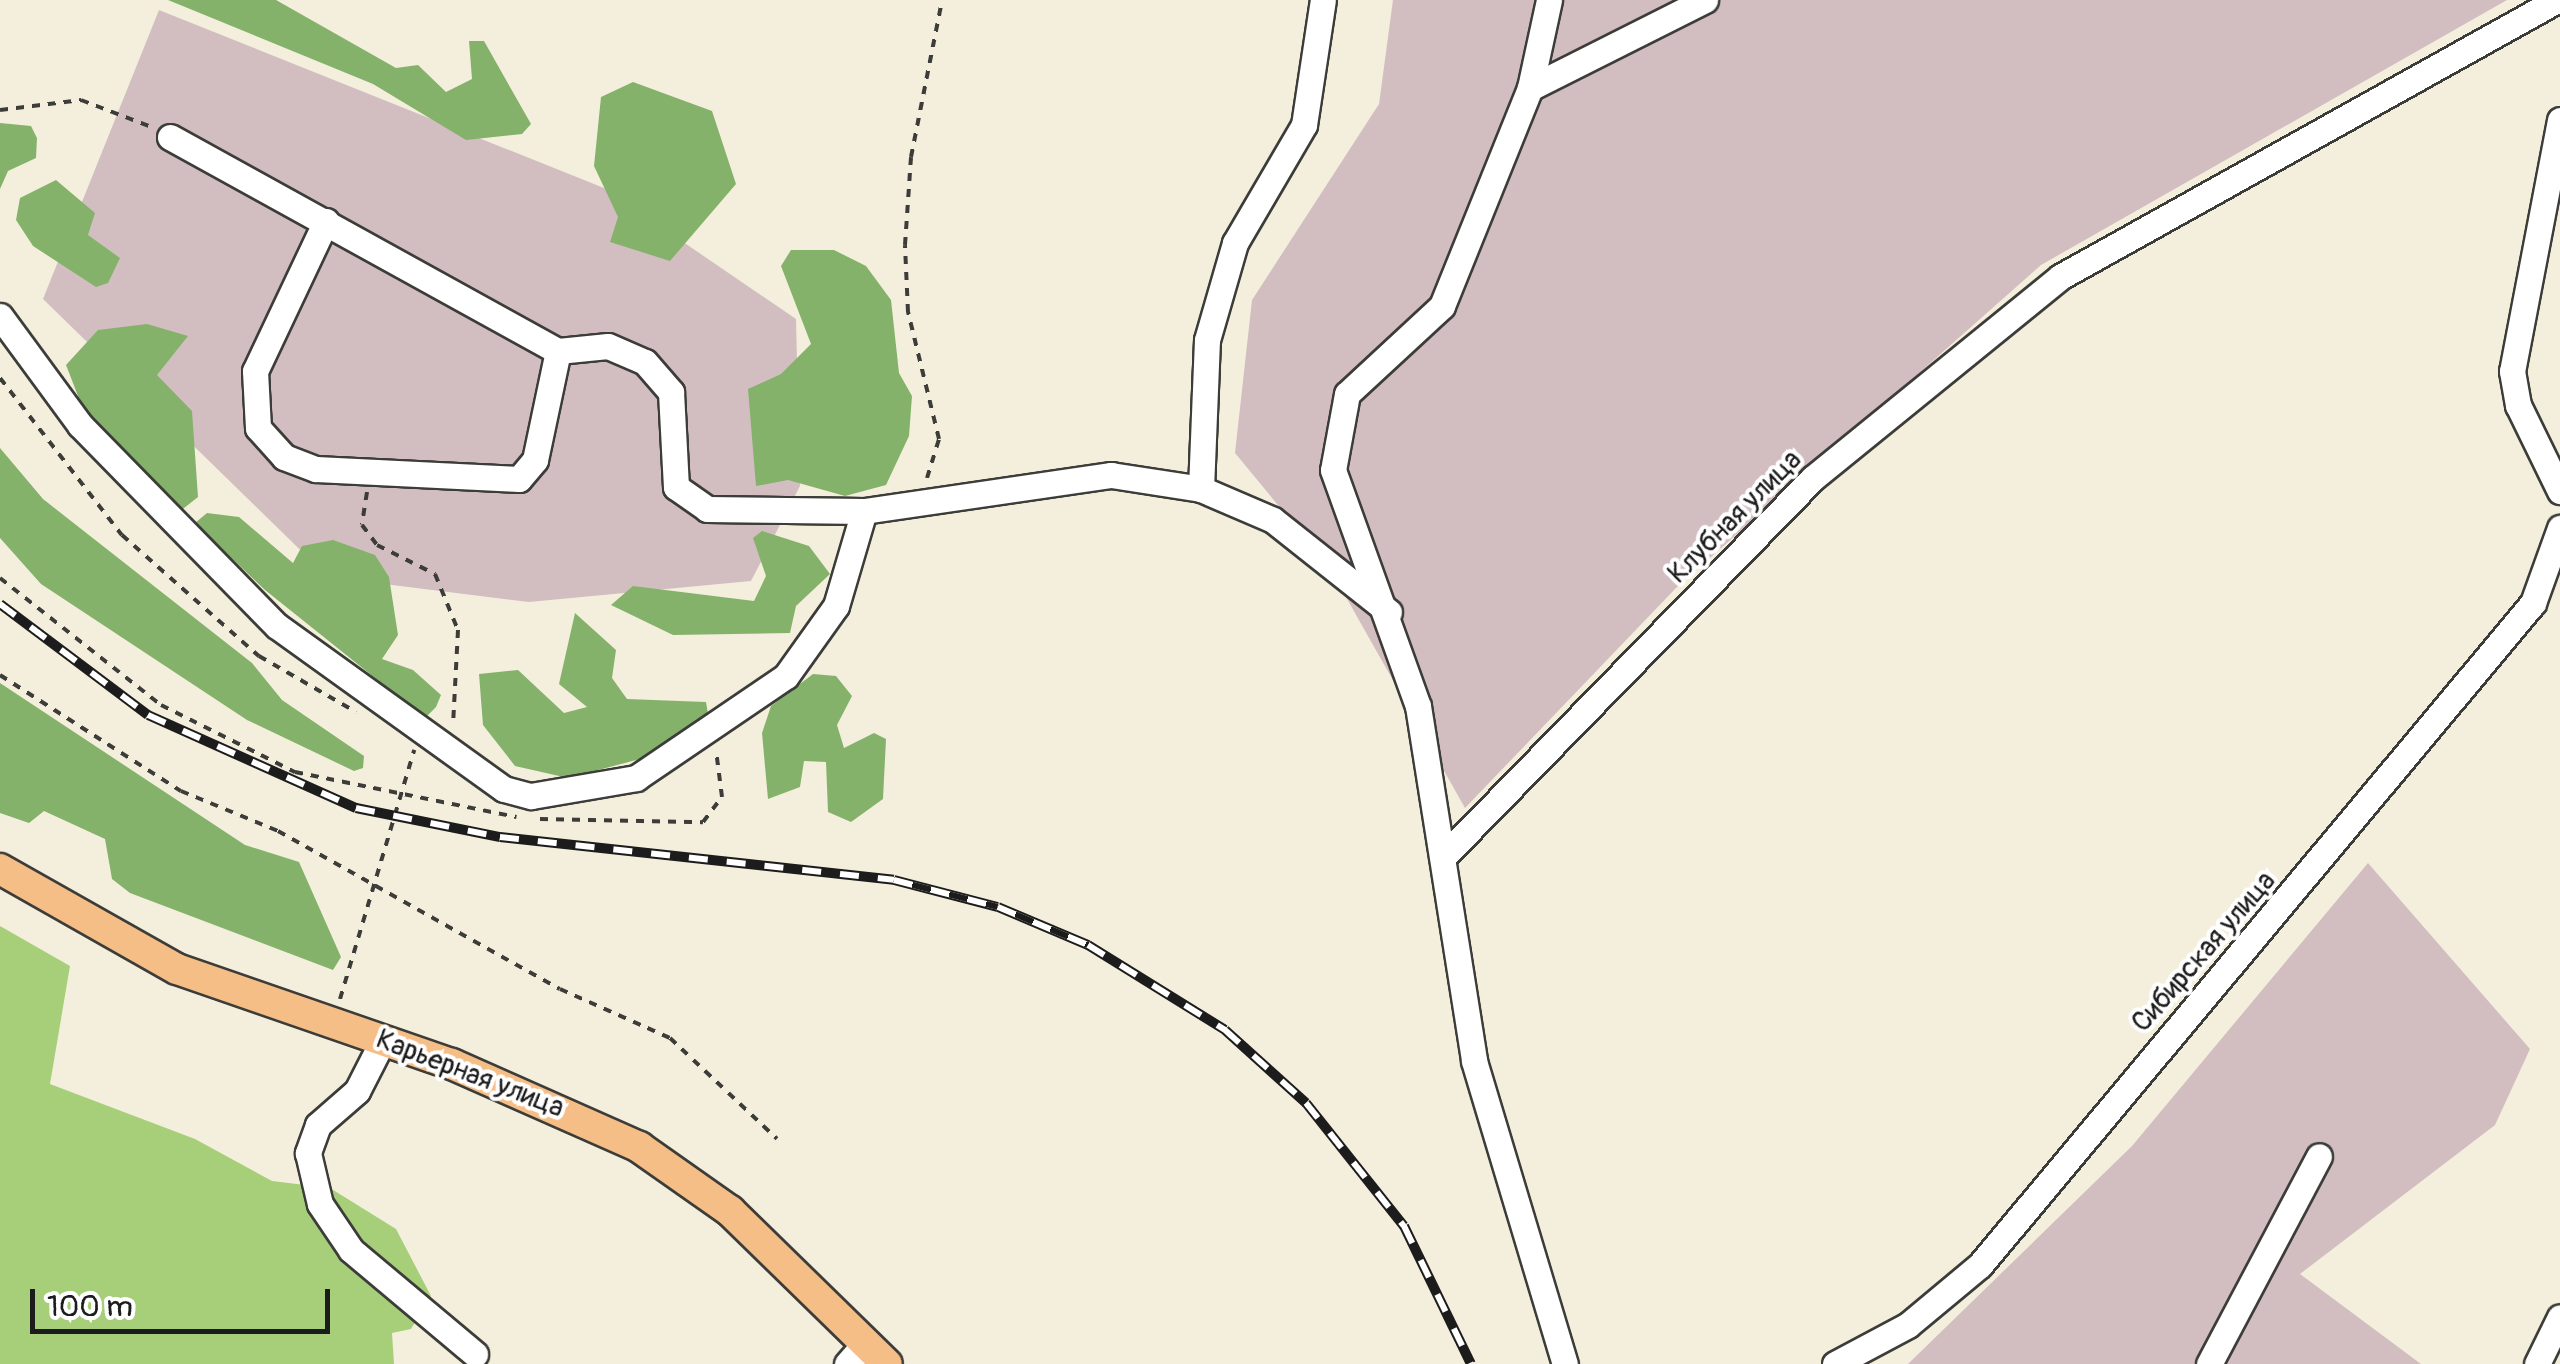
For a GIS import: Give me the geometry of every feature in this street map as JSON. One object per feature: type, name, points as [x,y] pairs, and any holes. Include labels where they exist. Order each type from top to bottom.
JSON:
[{"type":"main road","name":"Карьерная улица","points":[[0,870],[177,969],[383,1040],[639,1147],[730,1212],[867,1357]]},
{"type":"street","points":[[1201,489],[1208,340],[1235,243],[1304,125],[1323,0]]},
{"type":"street","points":[[1549,0],[1530,88],[1442,306],[1347,394],[1333,470],[1390,612],[1445,855],[1452,962],[1474,1061],[1566,1364]]},
{"type":"street","points":[[1530,88],[1705,0]]},
{"type":"street","name":"Клубная улица","points":[[1445,855],[1814,478],[2060,277],[2557,0]]},
{"type":"street","points":[[2560,120],[2512,371],[2518,405],[2560,491]]},
{"type":"street","points":[[170,137],[558,351],[608,346],[644,362],[671,392],[676,487],[707,509],[864,511],[1111,476],[1201,489],[1274,520],[1390,612]]},
{"type":"street","points":[[326,220],[255,371],[258,428],[284,457],[316,469],[380,468],[520,480],[534,460],[558,351]]},
{"type":"street","points":[[0,316],[80,426],[277,626],[504,789],[561,796],[636,778],[710,736],[786,676],[836,606],[864,511]]},
{"type":"street","name":"Сибирская улица","points":[[1835,1364],[1908,1325],[1980,1265],[2533,603],[2560,528]]},
{"type":"street","points":[[383,1040],[357,1091],[318,1125],[308,1153],[320,1204],[351,1250],[474,1354]]},
{"type":"street","points":[[2209,1364],[2320,1156]]},
{"type":"street","points":[[2537,1364],[2560,1317]]},
{"type":"path","points":[[910,503],[933,469],[938,439],[908,312],[905,245],[911,157],[942,0]]},
{"type":"path","points":[[0,110],[81,100],[170,137]]},
{"type":"path","points":[[334,1023],[379,888],[415,747],[450,750],[458,630],[435,574],[378,545],[362,525],[360,504],[380,468]]},
{"type":"path","points":[[0,578],[161,706],[295,772],[500,816],[684,828],[716,814],[722,797],[710,736]]},
{"type":"path","points":[[0,675],[181,791],[379,888],[560,989],[670,1038],[777,1139]]},
{"type":"shaded area","points":[[1393,0],[2507,0],[2041,265],[1676,588],[1465,808],[1329,567],[1235,453],[1252,300],[1379,104]]},
{"type":"shaded area","points":[[159,10],[604,188],[796,319],[800,486],[751,581],[529,602],[328,577],[43,299]]},
{"type":"shaded area","points":[[2368,863],[2530,1049],[2495,1125],[2300,1274],[2421,1364],[1908,1364],[2132,1146]]},
{"type":"green space","points":[[168,0],[276,0],[396,68],[418,65],[446,92],[472,79],[469,41],[484,41],[531,124],[522,134],[466,140],[373,84]]},
{"type":"green space","points":[[633,82],[712,111],[736,184],[670,261],[610,242],[618,217],[594,166],[601,97]]},
{"type":"green space","points":[[0,123],[31,126],[37,138],[36,158],[8,171],[0,189]]},
{"type":"green space","points":[[56,180],[95,213],[88,235],[120,258],[108,283],[96,287],[33,246],[16,220],[20,198]]},
{"type":"green space","points":[[791,250],[834,250],[866,266],[891,300],[899,373],[912,396],[909,436],[886,485],[845,496],[788,480],[756,486],[748,389],[781,374],[811,344],[781,266]]},
{"type":"green space","points":[[147,324],[188,336],[157,375],[192,411],[198,497],[179,512],[85,414],[66,365],[98,330]]},
{"type":"green space","points":[[0,448],[43,499],[252,663],[282,700],[364,756],[363,768],[354,771],[247,720],[41,584],[0,538]]},
{"type":"green space","points":[[207,513],[239,517],[293,563],[302,546],[333,540],[375,555],[389,577],[398,635],[382,659],[413,670],[441,695],[436,707],[425,718],[265,590],[195,523]]},
{"type":"green space","points":[[762,531],[809,546],[830,574],[796,606],[790,633],[673,635],[611,605],[633,586],[754,601],[766,576],[753,538]]},
{"type":"green space","points":[[575,613],[616,650],[612,678],[627,699],[706,702],[708,714],[655,755],[568,778],[515,766],[483,725],[479,674],[518,670],[564,713],[587,707],[559,684]]},
{"type":"green space","points":[[813,674],[836,676],[852,696],[837,725],[844,748],[874,733],[886,739],[883,799],[851,822],[828,812],[826,762],[804,761],[800,787],[768,799],[762,733],[771,706]]},
{"type":"green space","points":[[0,683],[245,845],[299,862],[341,957],[333,970],[130,893],[112,879],[105,839],[44,811],[29,823],[0,813]]},
{"type":"green space","points":[[0,926],[70,966],[50,1084],[195,1139],[272,1181],[330,1188],[396,1229],[431,1296],[411,1329],[392,1333],[394,1364],[0,1364]]},
{"type":"railway","points":[[0,604],[148,715],[356,808],[500,837],[894,880],[998,907],[1088,945],[1225,1030],[1306,1103],[1404,1226],[1471,1364]]}]
